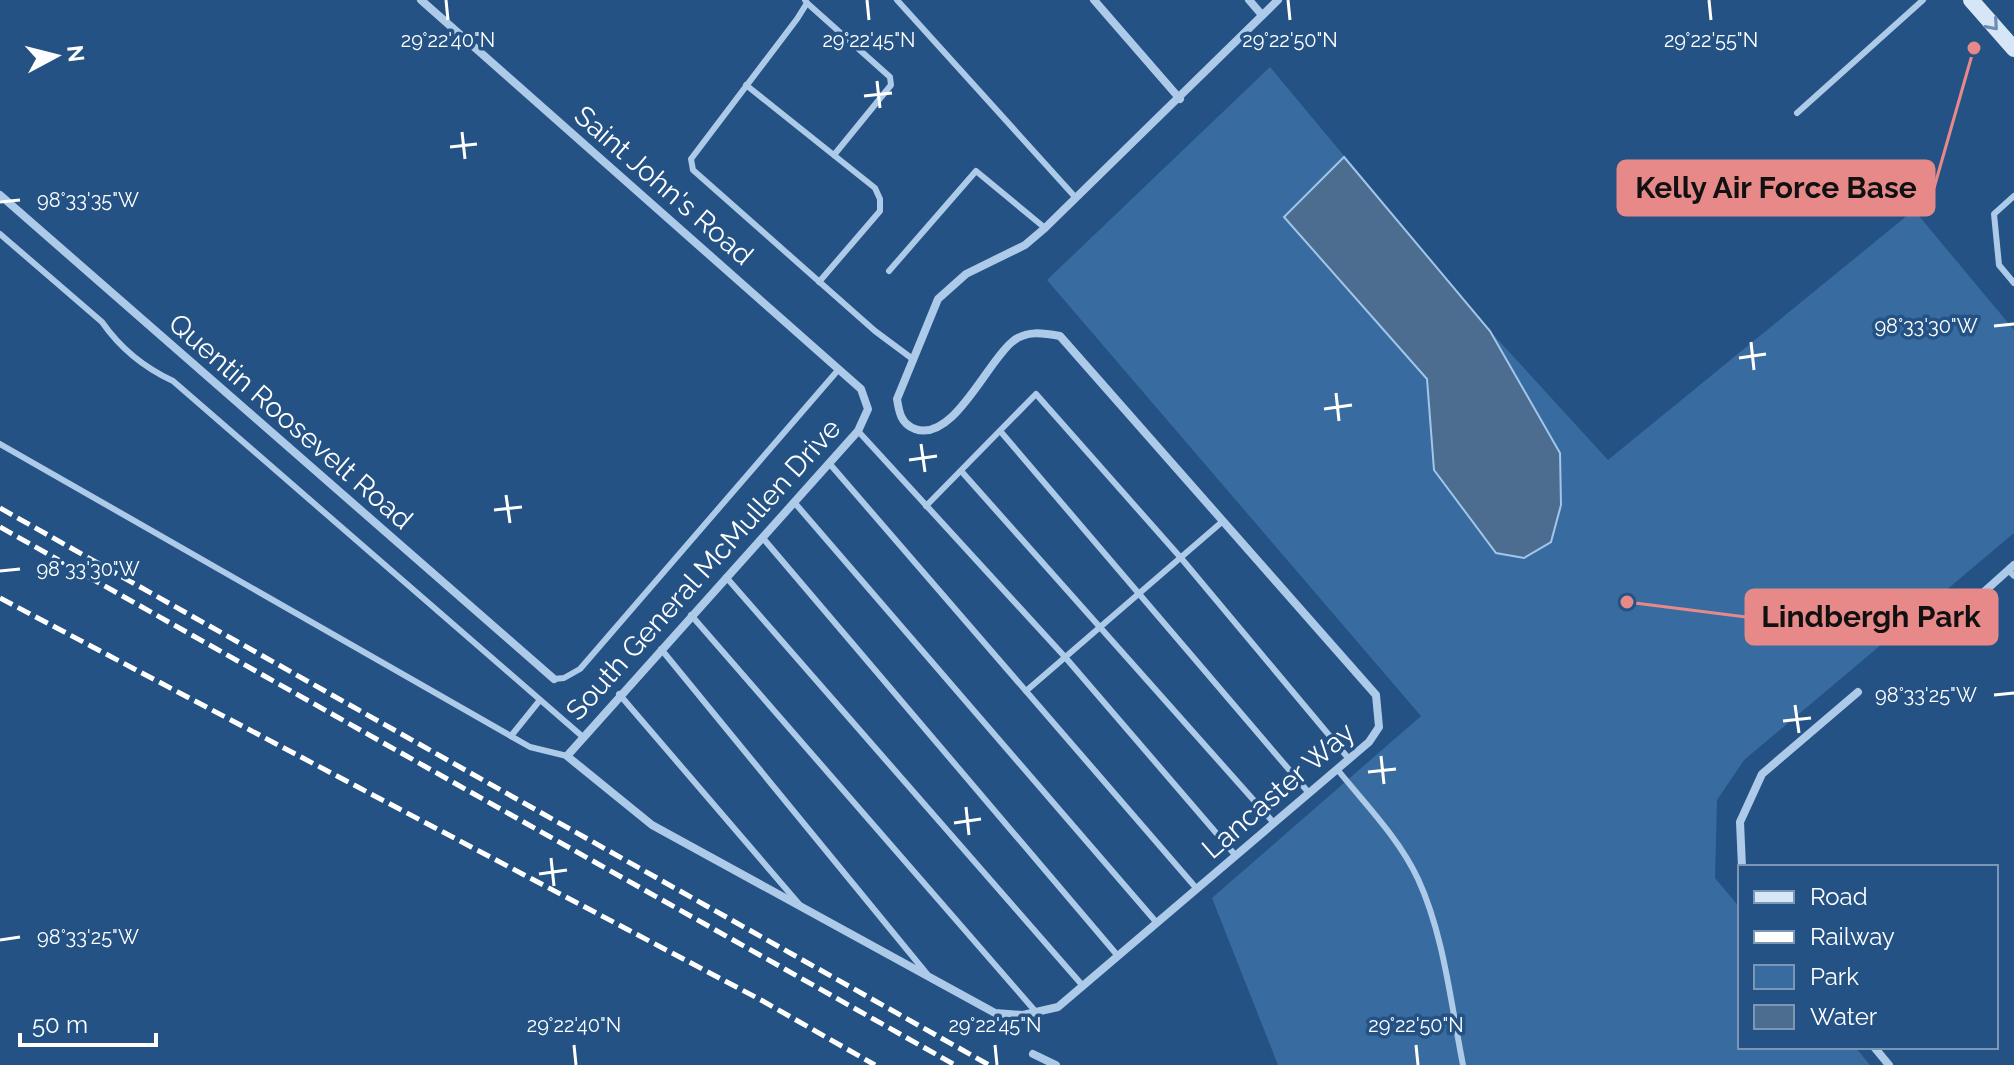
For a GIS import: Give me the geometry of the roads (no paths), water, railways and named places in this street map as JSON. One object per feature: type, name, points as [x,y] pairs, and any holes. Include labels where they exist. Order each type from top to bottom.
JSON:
[{"type":"main road","points":[[1971,0],[2014,49]]},
{"type":"street","name":"Saint John's Road","points":[[421,0],[861,389],[868,409]]},
{"type":"street","points":[[1094,0],[1180,99]]},
{"type":"street","points":[[1249,0],[1262,15]]},
{"type":"street","points":[[915,360],[938,299],[966,274],[1025,245],[1045,228],[1278,0]]},
{"type":"street","name":"Quentin Roosevelt Road","points":[[0,195],[554,679]]},
{"type":"street","name":"Lancaster Way","points":[[567,756],[652,825],[995,1013],[1023,1015],[1058,1007],[1369,742],[1379,727],[1376,695],[1060,336],[1030,333],[1013,341],[946,424],[924,431],[911,428],[900,417],[897,399],[915,360]]},
{"type":"street","name":"South General McMullen Drive","points":[[567,756],[619,694],[858,431],[868,409]]},
{"type":"street","points":[[1956,617],[2012,571]]},
{"type":"street","points":[[1742,865],[1740,822],[1762,774],[1858,692]]},
{"type":"street","points":[[1876,1049],[1889,1065]]},
{"type":"street","points":[[1033,1054],[1056,1065]]},
{"type":"lane","points":[[897,0],[1076,198]]},
{"type":"lane","points":[[1797,113],[1923,0]]},
{"type":"lane","points":[[834,155],[886,92],[890,77],[806,2],[691,159],[693,170],[819,282],[915,360]]},
{"type":"lane","points":[[746,85],[875,188],[880,199],[880,211],[819,282]]},
{"type":"lane","points":[[889,271],[976,171],[1045,228]]},
{"type":"lane","points":[[2014,196],[1994,214],[1999,265],[2014,283]]},
{"type":"lane","points":[[0,234],[102,322],[121,346],[152,371],[173,381],[583,737]]},
{"type":"lane","points":[[554,679],[564,678],[580,669],[839,369]]},
{"type":"lane","points":[[926,506],[1036,394],[1181,558],[1349,759]]},
{"type":"lane","points":[[858,431],[1065,657],[1236,856]]},
{"type":"lane","points":[[1001,432],[1309,793]]},
{"type":"lane","points":[[0,444],[530,747],[567,756]]},
{"type":"lane","points":[[829,463],[1197,889]]},
{"type":"lane","points":[[962,472],[1274,823]]},
{"type":"lane","points":[[794,502],[1157,923]]},
{"type":"lane","points":[[1026,691],[1223,521]]},
{"type":"lane","points":[[762,537],[1118,956]]},
{"type":"lane","points":[[726,577],[1083,986]]},
{"type":"lane","points":[[691,615],[1036,1012]]},
{"type":"lane","points":[[661,649],[929,977]]},
{"type":"lane","points":[[619,694],[801,907]]},
{"type":"lane","points":[[511,736],[540,700]]},
{"type":"lane","points":[[1337,769],[1395,841],[1418,879],[1436,934],[1463,1065]]},
{"type":"water","points":[[1344,157],[1490,331],[1560,453],[1561,505],[1551,542],[1524,558],[1496,553],[1434,470],[1427,379],[1284,217]]},
{"type":"railway","points":[[0,508],[989,1065]]},
{"type":"railway","points":[[0,527],[955,1065]]},
{"type":"railway","points":[[0,598],[761,1000],[875,1065]]},
{"type":"place","name":"Kelly Air Force Base","points":[[1974,48]]},
{"type":"place","name":"Lindbergh Park","points":[[1627,602]]}]
